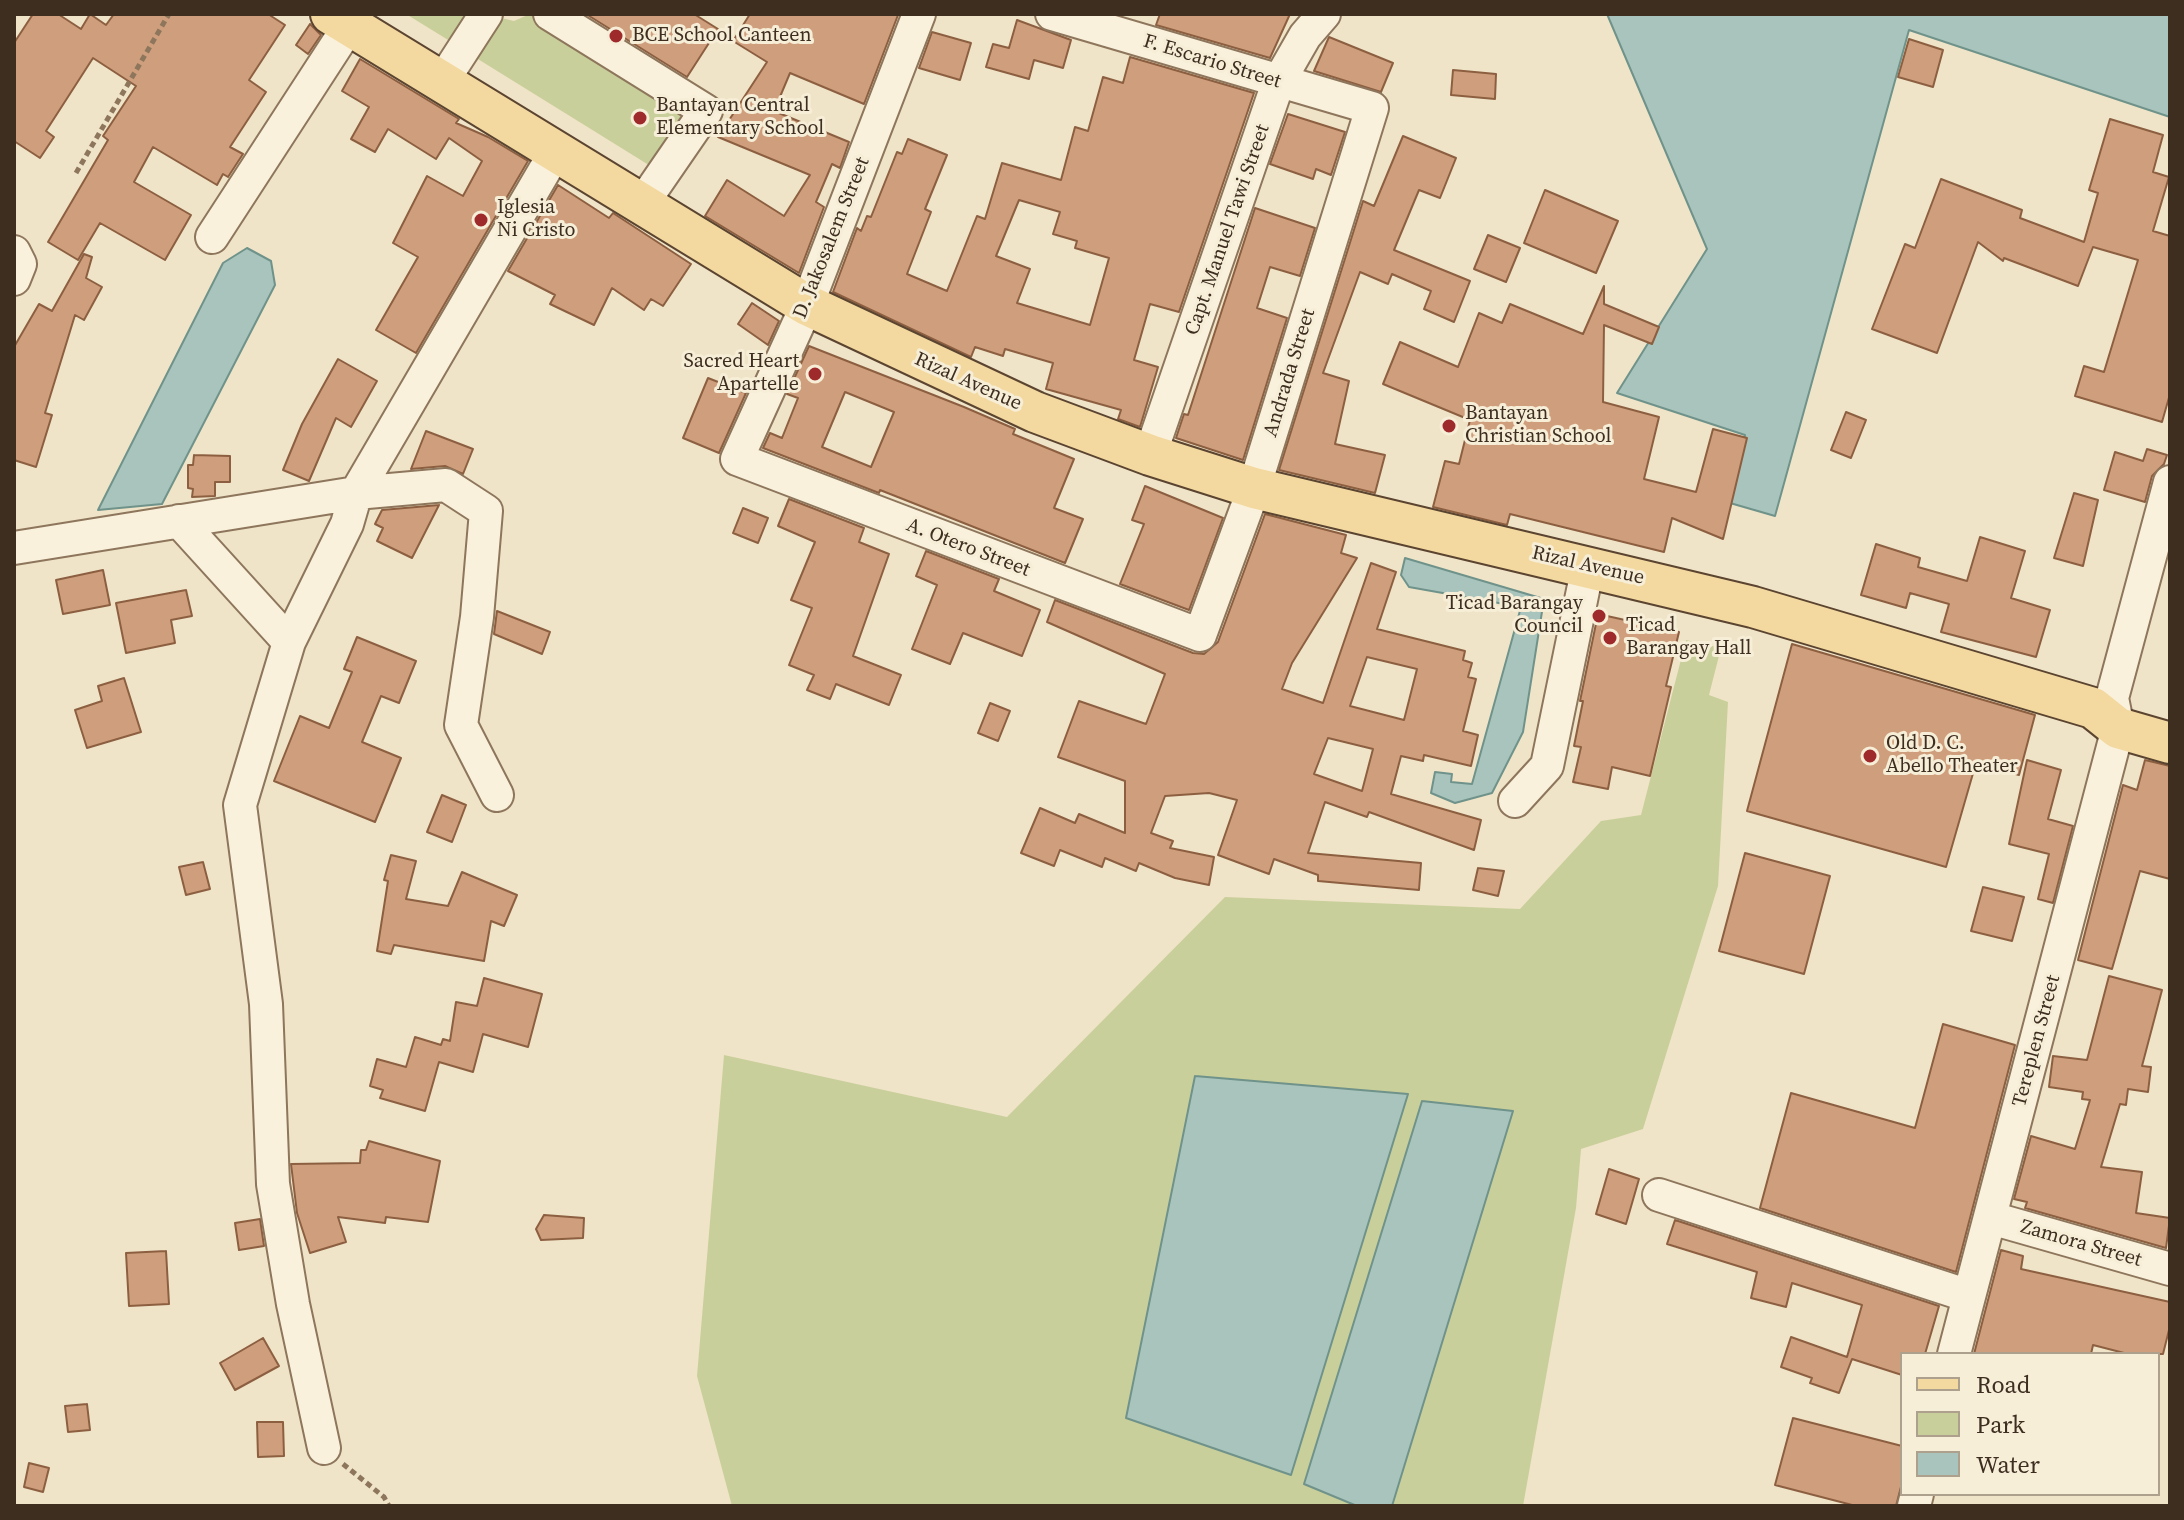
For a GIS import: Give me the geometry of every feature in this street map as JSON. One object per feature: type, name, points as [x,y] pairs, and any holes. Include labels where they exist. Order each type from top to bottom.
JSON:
[{"type":"main road","name":"Rizal Avenue","points":[[340,20],[807,305],[1035,412],[1150,455],[1254,488],[1674,586],[2108,711]]},
{"type":"main road","points":[[2108,711],[2170,714]]},
{"type":"main road","points":[[2108,711],[2170,743]]},
{"type":"street","points":[[442,82],[486,14]]},
{"type":"street","points":[[550,14],[706,111],[642,204]]},
{"type":"street","name":"D. Jakosalem Street","points":[[737,459],[807,305],[919,14]]},
{"type":"street","name":"F. Escario Street","points":[[1052,14],[1278,83],[1372,108]]},
{"type":"street","name":"Capt. Manuel Tawi Street","points":[[1150,455],[1278,83],[1305,36],[1324,14]]},
{"type":"street","points":[[212,237],[340,20]]},
{"type":"street","name":"Andrada Street","points":[[1200,635],[1254,488],[1372,108]]},
{"type":"street","points":[[324,1448],[293,1304],[273,1184],[266,1004],[240,805],[289,642],[347,524],[356,493],[556,151]]},
{"type":"street","points":[[14,252],[20,264],[14,279]]},
{"type":"street","name":"A. Otero Street","points":[[737,459],[1200,635]]},
{"type":"street","name":"Tereplen Street","points":[[1955,1352],[1991,1218],[2108,711],[2170,482]]},
{"type":"street","points":[[14,548],[356,493],[446,485],[486,511],[477,617],[461,725],[497,795]]},
{"type":"street","points":[[179,521],[289,642]]},
{"type":"street","points":[[1515,801],[1547,766],[1588,566]]},
{"type":"street","points":[[1659,1195],[1969,1296]]},
{"type":"street","name":"Zamora Street","points":[[1991,1218],[2170,1269]]},
{"type":"path","points":[[76,173],[169,14]]},
{"type":"path","points":[[324,1448],[384,1497],[389,1506]]},
{"type":"green space","points":[[406,14],[471,14],[453,43]]},
{"type":"green space","points":[[537,14],[688,108],[652,167],[473,56],[497,17],[514,21]]},
{"type":"green space","points":[[1686,640],[1721,648],[1709,695],[1728,702],[1718,886],[1643,1129],[1581,1149],[1576,1208],[1523,1506],[1392,1506],[1512,1112],[1423,1101],[1304,1483],[1357,1506],[732,1506],[697,1376],[724,1055],[1007,1117],[1225,897],[1520,909],[1601,821],[1641,815]]},
{"type":"water","points":[[1607,14],[2170,14],[2170,117],[1909,30],[1775,516],[1730,503],[1745,435],[1617,393],[1707,249]]},
{"type":"water","points":[[247,248],[271,261],[275,285],[162,504],[98,510],[223,263]]},
{"type":"water","points":[[1405,558],[1544,599],[1523,732],[1492,793],[1455,803],[1431,793],[1435,772],[1452,774],[1451,782],[1472,784],[1521,607],[1409,587],[1401,575]]},
{"type":"water","points":[[1195,1076],[1408,1094],[1291,1475],[1126,1418]]},
{"type":"water","points":[[1422,1101],[1513,1111],[1392,1506],[1357,1506],[1304,1484]]},
{"type":"building","points":[[33,14],[58,14],[81,29],[90,14],[106,25],[114,14],[268,14],[285,25],[249,80],[266,92],[230,147],[243,154],[228,177],[223,174],[217,185],[153,147],[134,182],[191,215],[165,260],[100,223],[78,260],[48,242],[108,140],[103,136],[136,86],[93,58],[46,131],[54,137],[40,158],[14,141],[14,43]]},
{"type":"building","points":[[586,14],[694,14],[718,29],[687,77]]},
{"type":"building","points":[[750,14],[898,15],[864,104],[790,73],[774,111],[849,142],[840,168],[832,164],[816,202],[824,207],[799,273],[705,216],[727,180],[784,216],[810,175],[718,137],[767,62],[733,41]]},
{"type":"building","points":[[1160,14],[1290,14],[1270,58],[1156,25]]},
{"type":"building","points":[[1017,20],[1071,40],[1063,68],[1034,60],[1029,79],[986,67],[993,44],[1009,48]]},
{"type":"building","points":[[310,24],[321,35],[308,54],[296,45]]},
{"type":"building","points":[[932,32],[971,43],[960,80],[919,68]]},
{"type":"building","points":[[1329,37],[1393,63],[1381,92],[1314,71]]},
{"type":"building","points":[[1909,39],[1943,50],[1933,87],[1898,77]]},
{"type":"building","points":[[1130,57],[1254,93],[1179,312],[1150,304],[1134,360],[1158,367],[1140,427],[1118,419],[1121,410],[1046,389],[1053,363],[1005,349],[1003,356],[975,347],[971,357],[833,292],[857,228],[861,231],[867,216],[871,217],[897,152],[902,154],[908,139],[947,155],[925,209],[931,212],[907,274],[947,291],[977,216],[985,219],[1002,163],[1061,180],[1075,127],[1088,131],[1103,77],[1123,83]],"holes":[[[1019,200],[1060,212],[1053,234],[1077,241],[1075,248],[1109,258],[1090,325],[1017,303],[1030,269],[996,256]]]},
{"type":"building","points":[[360,59],[459,119],[456,123],[488,137],[528,161],[416,353],[376,330],[418,257],[393,243],[427,176],[463,196],[482,161],[449,138],[436,159],[388,129],[375,152],[351,139],[369,107],[342,91]]},
{"type":"building","points":[[1453,70],[1496,74],[1495,99],[1451,95]]},
{"type":"building","points":[[1288,114],[1345,132],[1331,175],[1316,169],[1313,179],[1270,164]]},
{"type":"building","points":[[2110,119],[2163,135],[2153,172],[2169,177],[2153,231],[2170,236],[2170,394],[2162,422],[2075,396],[2084,366],[2104,372],[2138,260],[2093,247],[2078,286],[2004,258],[2003,261],[1978,242],[1937,353],[1872,329],[1905,244],[1915,248],[1941,179],[2022,210],[2020,218],[2084,242],[2098,193],[2089,190]]},
{"type":"building","points":[[1403,136],[1456,158],[1440,198],[1419,190],[1394,250],[1470,281],[1454,322],[1424,309],[1431,291],[1392,274],[1388,284],[1360,272],[1323,373],[1349,381],[1335,444],[1385,455],[1375,493],[1279,470],[1363,201],[1374,206]]},
{"type":"building","points":[[558,185],[609,218],[613,213],[691,264],[663,306],[651,299],[644,310],[612,288],[594,325],[550,304],[555,295],[508,271]]},
{"type":"building","points":[[1545,190],[1618,221],[1596,273],[1524,243]]},
{"type":"building","points":[[1255,208],[1315,228],[1300,276],[1270,267],[1257,308],[1287,318],[1243,460],[1176,438],[1184,414],[1188,415]]},
{"type":"building","points":[[1488,235],[1520,248],[1506,282],[1474,269]]},
{"type":"building","points":[[84,254],[92,257],[86,278],[102,287],[84,320],[75,315],[45,413],[52,415],[36,467],[14,460],[14,347],[39,304],[52,311]]},
{"type":"building","points":[[1604,286],[1604,304],[1659,327],[1652,344],[1604,325],[1603,402],[1659,417],[1644,479],[1696,492],[1713,429],[1747,438],[1723,539],[1672,518],[1664,552],[1510,514],[1507,525],[1433,507],[1445,461],[1459,464],[1470,420],[1383,384],[1400,342],[1458,367],[1479,313],[1502,323],[1510,304],[1583,334]]},
{"type":"building","points":[[752,303],[779,321],[768,345],[738,324]]},
{"type":"building","points":[[809,346],[964,407],[1015,429],[1013,434],[1074,459],[1054,508],[1083,519],[1065,563],[763,448],[770,433],[782,438],[798,398],[787,394]],"holes":[[[845,392],[894,412],[871,467],[822,447]]]},
{"type":"building","points":[[338,359],[377,381],[351,427],[336,418],[309,481],[283,470],[302,424]]},
{"type":"building","points":[[708,378],[746,393],[719,453],[683,438]]},
{"type":"building","points":[[1846,412],[1866,420],[1851,458],[1831,450]]},
{"type":"building","points":[[426,431],[473,449],[463,474],[445,466],[411,469]]},
{"type":"building","points":[[2147,449],[2167,455],[2164,464],[2152,476],[2145,502],[2104,490],[2115,452],[2143,461]]},
{"type":"building","points":[[194,455],[230,456],[230,482],[215,482],[215,496],[192,497],[193,489],[188,488],[188,465],[193,465]]},
{"type":"building","points":[[1145,486],[1223,518],[1189,610],[1120,584],[1144,524],[1132,520]]},
{"type":"building","points":[[2074,493],[2098,500],[2083,566],[2054,558]]},
{"type":"building","points":[[789,499],[864,528],[859,542],[889,554],[853,656],[901,675],[889,705],[836,684],[830,699],[807,690],[814,675],[789,665],[812,608],[791,600],[815,542],[778,526]]},
{"type":"building","points":[[439,505],[412,558],[377,541],[383,528],[375,524],[382,510]]},
{"type":"building","points":[[743,508],[768,518],[758,543],[733,533]]},
{"type":"building","points":[[1265,514],[1346,535],[1341,553],[1357,558],[1292,663],[1282,689],[1323,703],[1371,563],[1396,572],[1377,629],[1465,651],[1463,660],[1472,663],[1468,677],[1476,679],[1463,731],[1478,735],[1471,766],[1424,755],[1423,761],[1401,756],[1391,794],[1481,820],[1474,850],[1369,812],[1367,817],[1325,802],[1308,853],[1421,863],[1419,890],[1318,881],[1318,875],[1274,859],[1269,874],[1218,855],[1237,800],[1209,793],[1165,796],[1151,833],[1173,841],[1170,848],[1214,857],[1209,885],[1175,878],[1139,863],[1136,871],[1105,858],[1102,867],[1060,850],[1054,866],[1021,853],[1040,808],[1075,823],[1079,814],[1125,833],[1125,781],[1058,757],[1079,701],[1146,724],[1165,674],[1047,622],[1055,600],[1193,653],[1204,654],[1218,642]],"holes":[[[1367,657],[1417,669],[1404,720],[1350,706]],[[1328,738],[1373,749],[1362,791],[1314,774]]]},
{"type":"building","points":[[1980,537],[2025,551],[2011,598],[2050,610],[2036,657],[1941,632],[1949,604],[1910,593],[1906,608],[1861,595],[1876,544],[1920,558],[1918,567],[1967,581]]},
{"type":"building","points":[[926,551],[999,579],[994,591],[1040,610],[1022,656],[963,633],[950,664],[912,649],[937,585],[916,576]]},
{"type":"building","points":[[103,570],[110,605],[63,614],[56,580]]},
{"type":"building","points":[[186,590],[192,616],[171,620],[175,643],[126,653],[116,603]]},
{"type":"building","points":[[497,611],[550,632],[542,654],[494,634]]},
{"type":"building","points":[[1598,614],[1679,632],[1666,686],[1671,687],[1650,776],[1612,767],[1608,789],[1573,782],[1581,747],[1574,746],[1583,701],[1580,701]]},
{"type":"building","points":[[357,637],[416,661],[399,703],[381,696],[362,742],[401,758],[375,822],[274,781],[300,716],[329,728],[352,672],[344,669]]},
{"type":"building","name":"Old D. C. Abello Theater","points":[[1792,644],[2035,715],[2019,775],[1976,763],[1946,867],[1747,811]]},
{"type":"building","points":[[124,678],[141,732],[87,748],[75,710],[102,701],[98,686]]},
{"type":"building","points":[[990,703],[1010,711],[998,741],[978,733]]},
{"type":"building","points":[[2027,760],[2061,770],[2048,819],[2073,826],[2053,903],[2038,899],[2049,854],[2009,844]]},
{"type":"building","points":[[2145,760],[2170,766],[2170,879],[2140,871],[2112,969],[2078,960],[2123,785],[2137,790]]},
{"type":"building","points":[[442,795],[466,805],[452,842],[427,832]]},
{"type":"building","points":[[1745,853],[1830,876],[1804,974],[1719,951]]},
{"type":"building","points":[[391,855],[416,861],[406,899],[448,906],[462,872],[517,895],[504,926],[491,921],[484,961],[394,945],[391,954],[377,951],[388,881],[384,880]]},
{"type":"building","points":[[203,862],[210,889],[186,895],[179,867]]},
{"type":"building","points":[[1478,868],[1504,871],[1498,896],[1473,890]]},
{"type":"building","points":[[1983,887],[2024,897],[2012,941],[1971,931]]},
{"type":"building","points":[[2109,976],[2162,990],[2142,1066],[2151,1067],[2148,1092],[2128,1089],[2126,1105],[2120,1104],[2101,1167],[2142,1172],[2136,1213],[2170,1218],[2166,1248],[2025,1208],[2027,1202],[2014,1199],[2031,1136],[2075,1149],[2090,1100],[2082,1099],[2083,1092],[2049,1087],[2053,1056],[2087,1060]]},
{"type":"building","points":[[484,978],[542,994],[528,1047],[483,1034],[473,1072],[439,1062],[425,1111],[380,1098],[383,1090],[370,1086],[377,1059],[406,1067],[415,1037],[441,1045],[443,1039],[450,1041],[456,1002],[477,1006]]},
{"type":"building","points":[[1943,1024],[2015,1045],[1956,1272],[1760,1208],[1791,1093],[1915,1128]]},
{"type":"building","points":[[369,1141],[440,1161],[428,1222],[386,1217],[385,1223],[338,1217],[346,1242],[310,1253],[297,1213],[291,1164],[360,1163],[361,1150],[366,1150]]},
{"type":"building","points":[[1609,1169],[1639,1179],[1626,1224],[1596,1214]]},
{"type":"building","points":[[544,1215],[584,1218],[583,1238],[541,1240],[536,1229]]},
{"type":"building","points":[[260,1219],[264,1246],[239,1250],[235,1223]]},
{"type":"building","points":[[1675,1220],[1939,1306],[1926,1352],[1900,1352],[1900,1374],[1852,1359],[1839,1393],[1810,1383],[1812,1378],[1781,1367],[1791,1337],[1847,1357],[1862,1305],[1792,1283],[1786,1307],[1751,1298],[1757,1272],[1667,1244]]},
{"type":"building","points":[[2001,1250],[2023,1256],[2021,1269],[2170,1302],[2170,1326],[2163,1354],[2120,1352],[2093,1345],[2091,1352],[1975,1352]]},
{"type":"building","points":[[166,1251],[169,1304],[129,1306],[126,1253]]},
{"type":"building","points":[[263,1338],[279,1366],[235,1390],[220,1363]]},
{"type":"building","points":[[87,1404],[90,1430],[68,1432],[65,1406]]},
{"type":"building","points":[[1793,1418],[1900,1445],[1900,1491],[1896,1506],[1856,1506],[1775,1485]]},
{"type":"building","points":[[257,1422],[283,1422],[284,1456],[258,1457]]},
{"type":"building","points":[[29,1463],[49,1468],[43,1492],[24,1487]]},
{"type":"place","name":"BCE School Canteen","points":[[616,36]]},
{"type":"place","name":"Bantayan Central Elementary School","points":[[640,118]]},
{"type":"place","name":"Iglesia Ni Cristo","points":[[481,220]]},
{"type":"place","name":"Sacred Heart Apartelle","points":[[815,374]]},
{"type":"place","name":"Bantayan Christian School","points":[[1449,426]]},
{"type":"place","name":"Ticad Barangay Council","points":[[1599,616]]},
{"type":"place","name":"Ticad Barangay Hall","points":[[1610,638]]},
{"type":"place","name":"Old D. C. Abello Theater","points":[[1870,756]]}]
